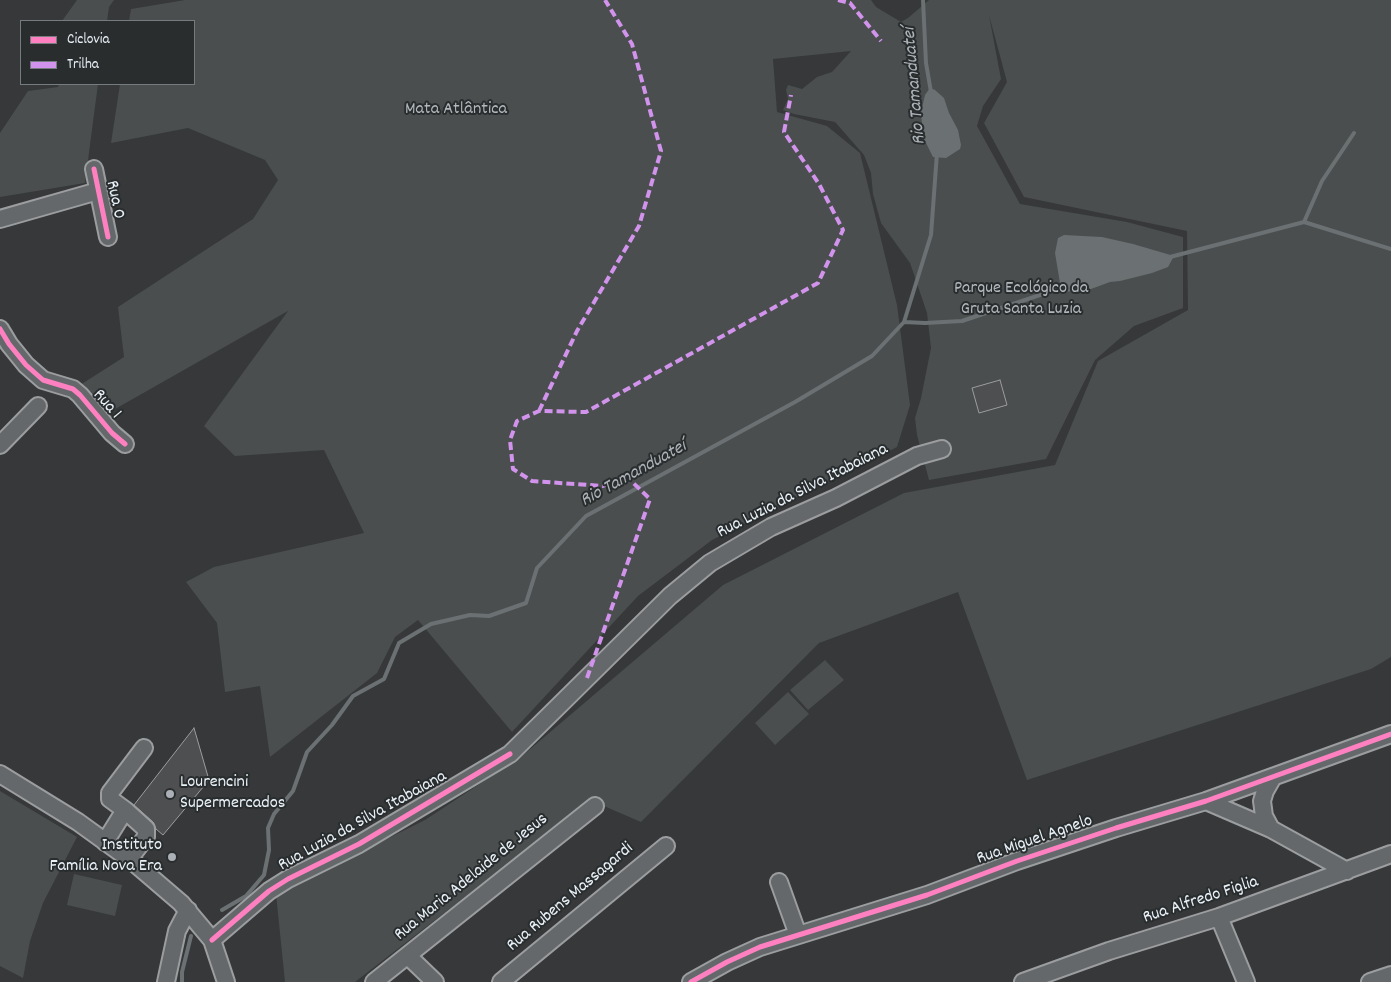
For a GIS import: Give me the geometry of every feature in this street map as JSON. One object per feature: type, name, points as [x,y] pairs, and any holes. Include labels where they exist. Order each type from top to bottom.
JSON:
[{"type":"street","name":"Rua 0","points":[[94,169],[108,237]]},
{"type":"street","name":"Rua 0","points":[[0,219],[98,191]]},
{"type":"street","name":"Rua 1","points":[[0,329],[26,365],[43,380],[73,389],[112,433],[125,444]]},
{"type":"street","points":[[2,438],[38,406]]},
{"type":"street","name":"Rua Luzia da Silva Itabaiana","points":[[212,940],[269,891],[358,844],[510,754],[670,596],[710,563],[771,527],[836,498],[917,456],[942,449]]},
{"type":"street","name":"Rua Miguel Agnelo","points":[[691,982],[727,962],[760,947],[927,895],[1017,861],[1206,801],[1391,734]]},
{"type":"street","points":[[129,859],[146,836],[146,829],[110,799],[110,793],[144,748]]},
{"type":"street","points":[[0,774],[78,822],[129,859],[181,903],[212,940],[226,982]]},
{"type":"street","points":[[1271,829],[1264,816],[1262,801],[1273,777]]},
{"type":"street","points":[[1206,801],[1271,829],[1347,871]]},
{"type":"street","name":"Rua Maria Adelaide de Jesus","points":[[374,982],[595,806]]},
{"type":"street","points":[[105,842],[125,810]]},
{"type":"street","name":"Rua Rubens Massagardi","points":[[501,982],[666,846]]},
{"type":"street","name":"Rua Alfredo Figlia","points":[[1023,982],[1109,951],[1219,917],[1391,854]]},
{"type":"street","points":[[779,882],[798,935]]},
{"type":"street","points":[[166,982],[177,931],[188,910]]},
{"type":"street","points":[[1219,917],[1246,982]]},
{"type":"street","points":[[408,956],[435,982]]},
{"type":"street","points":[[1370,982],[1391,975]]},
{"type":"green space","points":[[77,0],[114,0],[109,7],[107,20],[63,20]]},
{"type":"green space","points":[[185,0],[871,0],[876,7],[901,22],[929,0],[1391,0],[1391,657],[1371,669],[1027,780],[958,592],[819,643],[641,822],[590,800],[355,982],[285,982],[276,894],[425,820],[522,756],[723,585],[904,493],[1055,465],[1098,361],[1188,310],[1187,231],[1024,197],[984,123],[1007,82],[989,15],[1001,79],[983,106],[977,126],[1020,204],[1127,222],[1183,237],[1183,308],[1134,326],[1095,360],[1046,459],[929,480],[917,435],[915,418],[931,348],[927,313],[910,263],[881,223],[873,194],[871,173],[864,155],[835,122],[783,110],[788,99],[786,90],[788,85],[802,89],[817,77],[832,72],[851,51],[773,59],[777,112],[827,126],[860,153],[897,305],[910,405],[897,447],[712,540],[638,596],[512,732],[418,620],[395,637],[377,673],[270,757],[260,686],[225,692],[217,623],[186,582],[214,567],[364,533],[324,450],[235,456],[204,426],[288,311],[101,417],[80,385],[124,357],[118,307],[253,219],[278,180],[265,160],[188,128],[111,143],[120,85],[195,85],[195,20],[129,20],[131,9]]},
{"type":"green space","points":[[59,85],[98,85],[85,183],[0,197],[0,133],[28,91],[58,87]]},
{"type":"green space","points":[[825,660],[844,680],[808,710],[790,690]]},
{"type":"green space","points":[[788,692],[809,714],[775,745],[755,723]]},
{"type":"green space","points":[[0,791],[77,837],[43,903],[30,941],[23,978],[0,966]]},
{"type":"green space","points":[[74,874],[122,885],[115,916],[67,905]]},
{"type":"shaded area","points":[[930,88],[944,98],[958,130],[960,149],[946,158],[933,157],[923,137],[921,112],[925,95]]},
{"type":"shaded area","points":[[1064,235],[1102,237],[1174,256],[1168,267],[1152,273],[1110,282],[1091,289],[1064,292],[1061,289],[1055,253],[1058,238]]},
{"type":"building","points":[[1000,380],[1007,405],[979,413],[972,388]]},
{"type":"building","name":"Lourencini Supermercados","points":[[194,728],[209,780],[163,835],[156,829],[153,822],[134,805]]},
{"type":"waterway","name":"Rio Tamanduateí","points":[[923,0],[926,63],[931,92]]},
{"type":"waterway","points":[[1304,222],[1322,181],[1354,133]]},
{"type":"waterway","name":"Rio Tamanduateí","points":[[222,910],[246,896],[264,875],[269,850],[268,828],[274,814],[293,791],[307,752],[332,725],[353,696],[384,679],[399,643],[431,624],[470,615],[489,616],[526,603],[537,568],[586,516],[795,402],[872,356],[904,322],[931,235],[937,153]]},
{"type":"waterway","points":[[1170,257],[1304,222],[1391,249]]},
{"type":"waterway","points":[[904,322],[962,321],[1064,287]]},
{"type":"waterway","name":"Rio Tamanduateí","points":[[182,982],[182,972],[191,936]]},
{"type":"marked path","points":[[539,411],[577,331],[639,226],[661,151],[632,44],[605,0]]},
{"type":"marked path","points":[[838,0],[850,3],[881,41]]},
{"type":"marked path","points":[[587,678],[650,499],[627,477],[603,486],[532,481],[513,469],[510,440],[517,421],[539,411],[586,412],[818,283],[843,230],[819,184],[784,132],[791,95]]},
{"type":"cycle path","points":[[94,169],[108,237]]},
{"type":"cycle path","points":[[0,329],[26,365],[43,380],[73,389],[112,433],[125,444]]},
{"type":"cycle path","points":[[691,982],[727,962],[760,947],[927,895],[1017,861],[1206,801],[1391,734]]},
{"type":"cycle path","points":[[212,940],[269,891],[288,879],[359,844],[510,754]]},
{"type":"place","name":"Lourencini Supermercados","points":[[170,794]]},
{"type":"place","name":"Instituto Família Nova Era","points":[[172,857]]},
{"type":"park label","name":"Mata Atlântica","points":[[456,111]]},
{"type":"park label","name":"Parque Ecológico da Gruta Santa Luzia","points":[[1021,300]]}]
